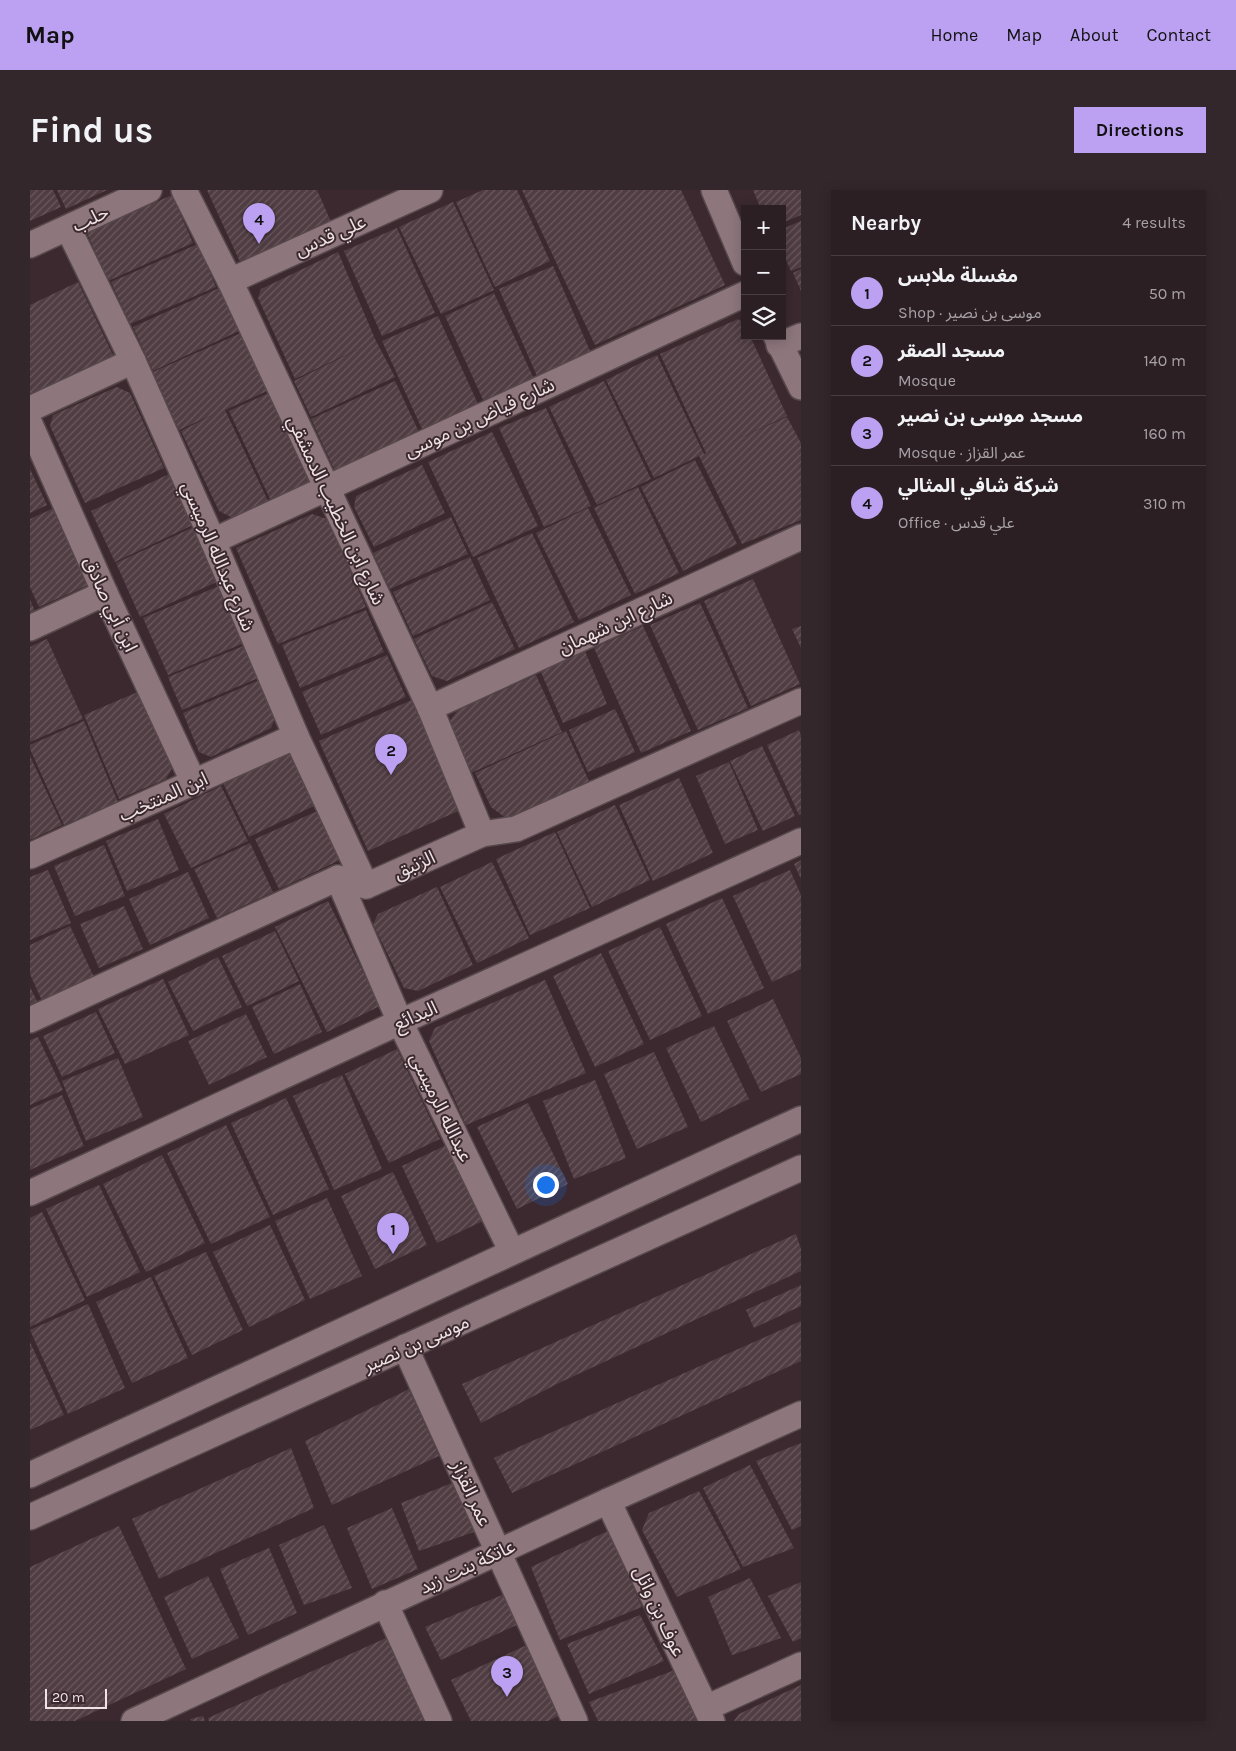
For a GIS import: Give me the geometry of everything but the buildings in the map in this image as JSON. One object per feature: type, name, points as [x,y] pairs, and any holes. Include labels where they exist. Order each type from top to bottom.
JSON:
[{"type":"street","name":"حلب","points":[[30,246],[149,190]]},
{"type":"street","name":"شارع ابن الخطيب الدمشقي","points":[[184,190],[230,281],[430,708],[482,834]]},
{"type":"street","name":"علي قدس","points":[[230,281],[430,190]]},
{"type":"street","points":[[714,190],[741,254]]},
{"type":"street","name":"شارع عبدالله الرميسي","points":[[68,228],[133,361],[296,736],[366,886]]},
{"type":"street","name":"شارع فياض بن موسى","points":[[212,541],[743,295]]},
{"type":"street","points":[[785,340],[801,387]]},
{"type":"street","points":[[30,409],[133,361]]},
{"type":"street","name":"ابن أبي صادق","points":[[30,424],[105,593],[194,782]]},
{"type":"street","name":"شارع ابن شهمان","points":[[430,708],[801,537]]},
{"type":"street","points":[[30,628],[105,593]]},
{"type":"street","name":"الزنبق","points":[[366,886],[482,834],[516,830],[801,701]]},
{"type":"street","name":"ابن المنتخب","points":[[30,856],[296,736]]},
{"type":"street","name":"البدائع","points":[[30,1193],[400,1022],[801,841]]},
{"type":"street","points":[[30,1020],[338,878],[366,886]]},
{"type":"street","name":"عبدالله الرميسي","points":[[338,878],[400,1022],[512,1252]]},
{"type":"street","points":[[30,1475],[801,1119]]},
{"type":"street","name":"موسى بن نصير","points":[[30,1517],[801,1168]]},
{"type":"street","name":"عمر القزاز","points":[[405,1347],[575,1721]]},
{"type":"street","name":"عاتكة بنت زيد","points":[[134,1721],[498,1551],[801,1414]]},
{"type":"street","name":"عوف بن وائل","points":[[608,1501],[709,1714]]},
{"type":"street","points":[[385,1604],[439,1721]]},
{"type":"street","points":[[709,1714],[801,1665]]},
{"type":"place","name":"شركة شافي المثالي","points":[[259,244]]},
{"type":"place","name":"مسجد الصقر","points":[[391,775]]},
{"type":"place","name":"مغسلة ملابس","points":[[393,1254]]},
{"type":"place","name":"مسجد موسى بن نصير","points":[[507,1697]]}]
